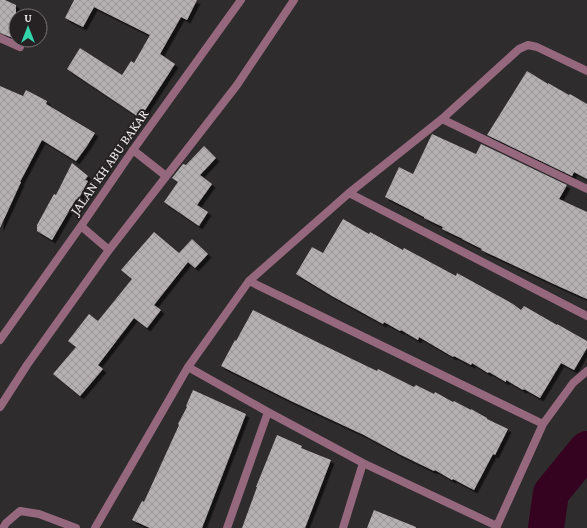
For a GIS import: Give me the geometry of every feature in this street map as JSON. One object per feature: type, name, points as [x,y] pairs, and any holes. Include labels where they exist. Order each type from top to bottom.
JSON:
[{"type":"street","name":"JALAN KH ABU BAKAR","points":[[0,339],[241,0]]},
{"type":"street","points":[[0,407],[27,365],[109,250],[237,84],[294,0]]},
{"type":"street","points":[[95,528],[188,367],[249,281],[349,192],[442,118],[519,49],[528,45],[537,47],[587,71]]},
{"type":"street","points":[[442,118],[587,189]]},
{"type":"street","points":[[133,150],[166,176]]},
{"type":"street","points":[[349,192],[587,316]]},
{"type":"street","points":[[81,226],[109,250]]},
{"type":"street","points":[[249,281],[543,424]]},
{"type":"street","points":[[188,367],[363,463],[497,527],[543,424],[573,383],[587,371]]},
{"type":"street","points":[[227,528],[268,412]]},
{"type":"street","points":[[343,528],[363,463]]},
{"type":"street","points":[[4,528],[6,523],[20,511],[39,514],[76,528]]},
{"type":"building","points":[[0,0],[5,0],[16,5],[16,8],[8,8],[8,36],[0,33]]},
{"type":"building","points":[[74,0],[197,0],[187,20],[181,17],[160,54],[175,64],[140,118],[67,69],[80,48],[122,75],[131,61],[134,63],[150,35],[94,7],[83,27],[65,18]]},
{"type":"building","points":[[527,71],[548,84],[587,104],[587,179],[574,172],[572,176],[487,135]]},
{"type":"building","points":[[0,86],[23,96],[26,90],[47,101],[46,104],[95,133],[76,161],[42,140],[20,182],[0,228]]},
{"type":"building","points":[[432,134],[476,154],[481,144],[567,185],[559,199],[587,212],[587,299],[481,250],[482,249],[442,229],[443,227],[385,197],[399,167],[413,174]]},
{"type":"building","points":[[204,146],[216,158],[200,175],[212,184],[197,205],[208,212],[199,226],[164,202],[178,182],[172,178],[183,164],[186,165]]},
{"type":"building","points":[[72,163],[88,176],[85,180],[88,181],[78,200],[76,199],[52,240],[37,231],[37,225],[54,194],[56,195]]},
{"type":"building","points":[[343,219],[369,234],[370,232],[403,250],[404,248],[456,276],[457,273],[521,310],[524,306],[587,341],[587,348],[574,370],[561,363],[540,398],[506,380],[506,382],[489,372],[488,373],[472,363],[471,365],[454,356],[453,357],[419,337],[418,340],[384,322],[383,324],[296,274],[312,247],[323,253]]},
{"type":"building","points":[[154,232],[179,253],[192,239],[208,254],[195,268],[188,262],[154,305],[161,310],[147,328],[134,318],[98,365],[103,369],[80,396],[53,374],[76,347],[68,341],[89,314],[98,321],[132,279],[121,270]]},
{"type":"building","points":[[253,310],[377,371],[378,369],[414,387],[416,385],[434,394],[435,392],[508,429],[495,455],[493,454],[474,490],[221,366]]},
{"type":"building","points":[[193,390],[246,414],[202,528],[150,528],[132,520],[142,501],[144,502],[187,407],[186,406]]},
{"type":"building","points":[[277,435],[302,446],[301,448],[331,460],[305,528],[242,528],[256,487]]},
{"type":"building","points":[[374,510],[416,527],[416,528],[367,528]]},
{"type":"waterway","points":[[546,528],[551,493],[587,449]]}]
